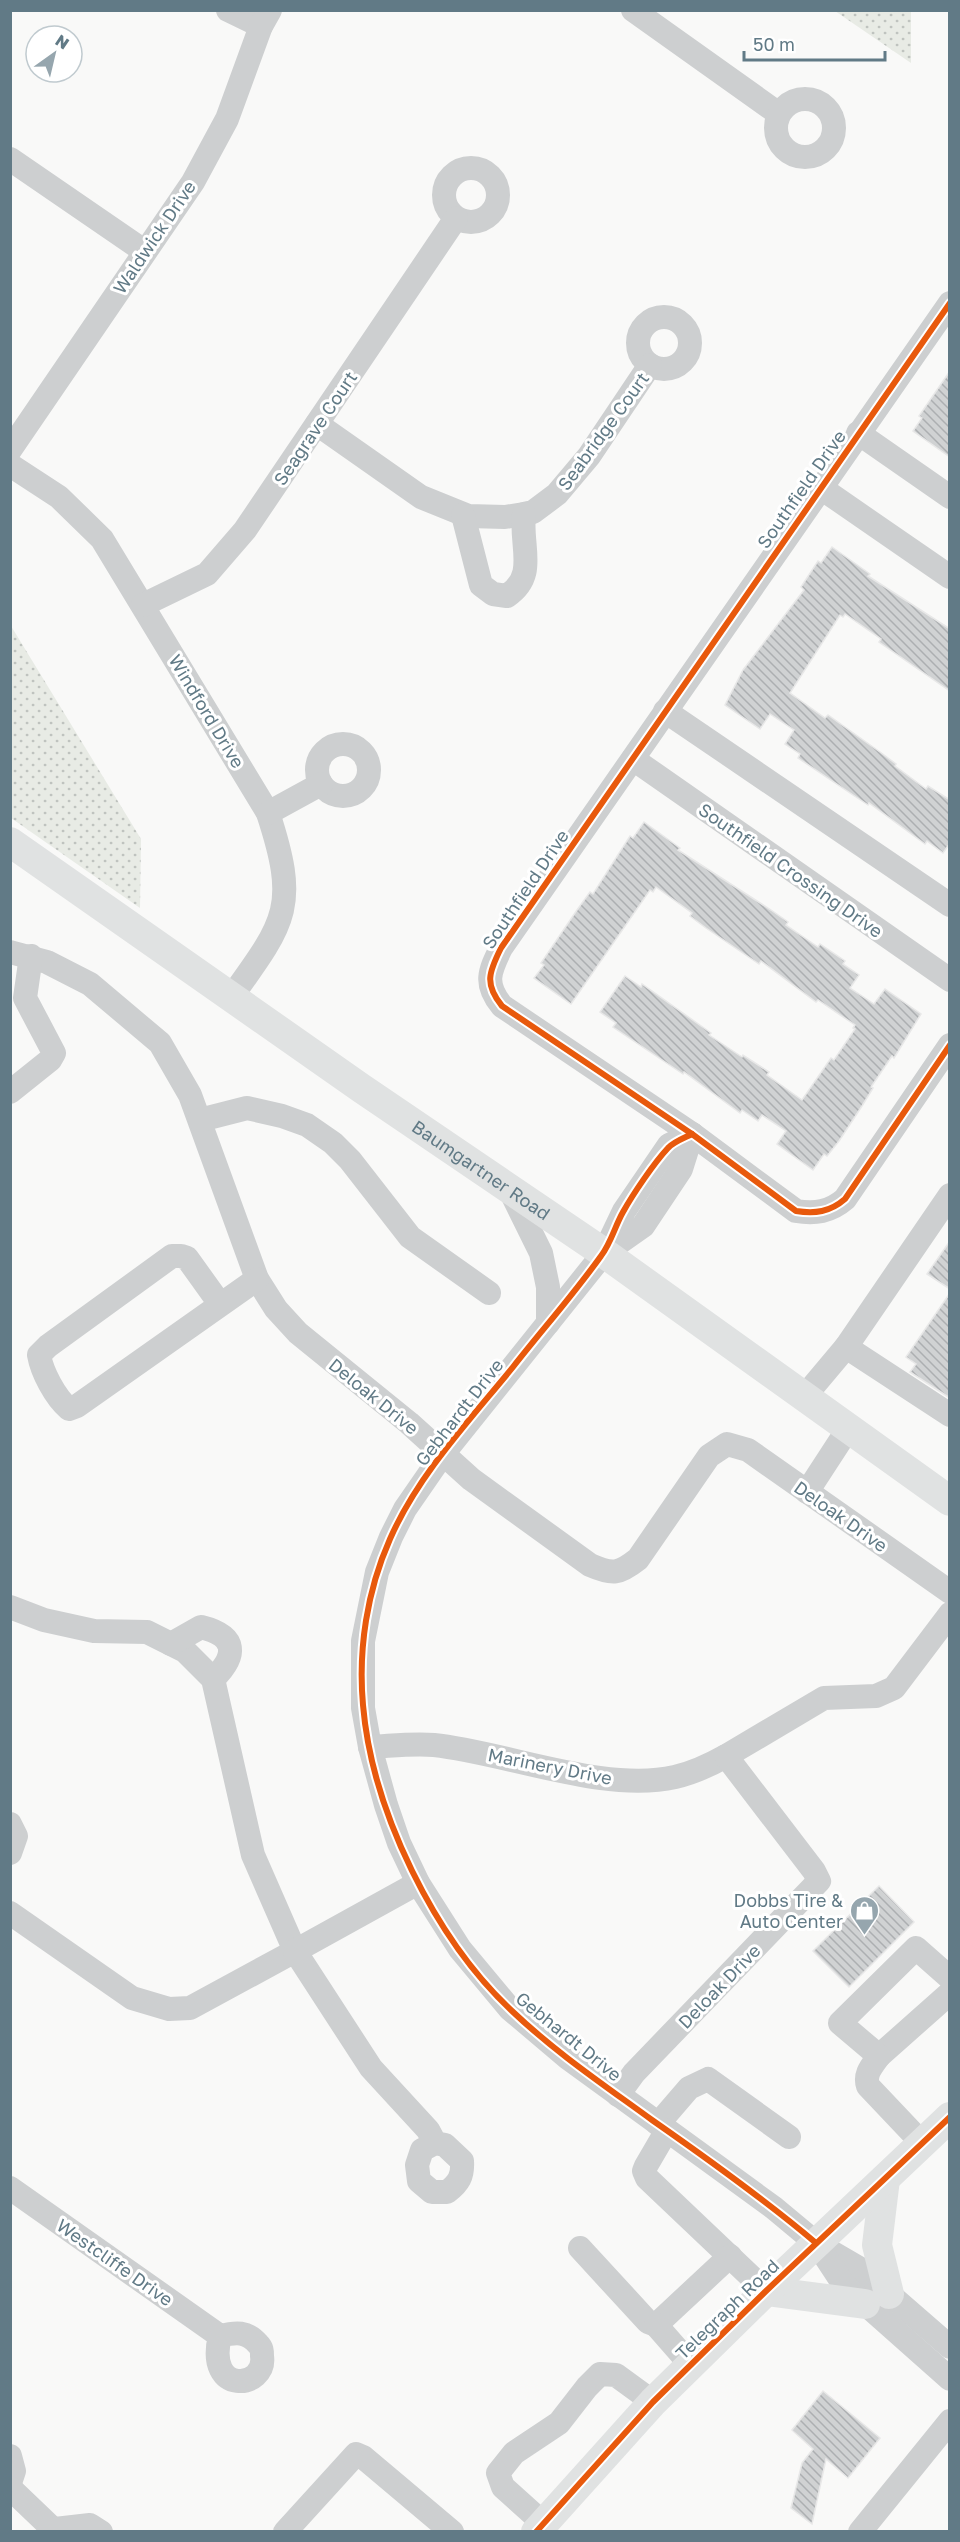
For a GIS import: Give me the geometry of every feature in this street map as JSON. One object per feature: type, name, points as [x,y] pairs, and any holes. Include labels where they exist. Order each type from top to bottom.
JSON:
[{"type":"main road","name":"Baumgartner Road","points":[[10,842],[604,1253],[950,1502]]},
{"type":"main road","name":"Telegraph Road","points":[[540,2527],[653,2402],[765,2291],[950,2117]]},
{"type":"main road","points":[[765,2291],[877,2299],[877,2245],[885,2179]]},
{"type":"street","points":[[228,10],[265,18]]},
{"type":"street","points":[[633,10],[779,114]]},
{"type":"street","name":"Waldwick Drive","points":[[10,450],[193,182],[226,118],[265,18]]},
{"type":"street","points":[[10,159],[144,251]]},
{"type":"street","name":"Seagrave Court","points":[[143,605],[207,574],[245,530],[456,218]]},
{"type":"street","name":"Southfield Drive","points":[[950,303],[501,948],[489,980],[493,994],[502,1006],[692,1134],[796,1210],[810,1213],[835,1208],[845,1199],[950,1045]]},
{"type":"street","name":"Seabridge Court","points":[[317,424],[421,497],[463,514],[505,517],[524,514],[533,512],[563,486],[589,456],[650,365]]},
{"type":"street","points":[[858,433],[950,497]]},
{"type":"street","name":"Windford Drive","points":[[10,465],[59,497],[102,539],[268,813],[282,855],[286,888],[284,905],[277,930],[232,996]]},
{"type":"street","points":[[821,488],[950,577]]},
{"type":"street","points":[[463,514],[481,585],[493,594],[507,596],[518,589],[526,572],[522,529],[524,514]]},
{"type":"street","points":[[665,711],[950,905]]},
{"type":"street","name":"Southfield Crossing Drive","points":[[633,759],[950,980]]},
{"type":"street","points":[[268,813],[321,784]]},
{"type":"street","points":[[10,1092],[50,1060],[54,1053],[18,1002],[21,954]]},
{"type":"street","name":"Deloak Drive","points":[[21,954],[90,984],[160,1043],[190,1095],[257,1279],[276,1309],[298,1333],[409,1423],[471,1479],[590,1565],[608,1573],[624,1570],[638,1559],[709,1456],[727,1444],[748,1450],[950,1592]]},
{"type":"street","points":[[200,1120],[248,1108],[307,1125],[333,1143],[350,1160],[410,1237],[489,1293]]},
{"type":"street","points":[[604,1253],[643,1226],[681,1169],[692,1134]]},
{"type":"street","points":[[509,1188],[541,1253],[548,1287],[548,1323]]},
{"type":"street","points":[[804,1397],[846,1347],[950,1195]]},
{"type":"street","name":"Gebhardt Drive","points":[[604,1253],[443,1454],[405,1509],[391,1537],[377,1572],[365,1632],[362,1674],[363,1708],[370,1747],[389,1814],[418,1883],[460,1949],[510,2009],[559,2052],[774,2208],[816,2243],[859,2268],[877,2299]]},
{"type":"street","points":[[220,1304],[187,1258],[172,1257],[48,1346],[39,1355],[40,1365],[63,1404],[69,1409],[77,1406],[257,1279]]},
{"type":"street","points":[[846,1347],[950,1415]]},
{"type":"street","points":[[807,1492],[848,1429]]},
{"type":"street","points":[[10,1607],[44,1620],[94,1631],[147,1632],[185,1651],[213,1679],[253,1855],[295,1951],[371,2068],[428,2130],[435,2143]]},
{"type":"street","points":[[726,1756],[824,1698],[876,1696],[894,1688],[950,1614]]},
{"type":"street","points":[[171,1644],[201,1627],[214,1630],[225,1637],[231,1648],[230,1659],[213,1679]]},
{"type":"street","name":"Marinery Drive","points":[[370,1747],[434,1745],[606,1779],[647,1781],[676,1777],[706,1767],[726,1756]]},
{"type":"street","name":"Deloak Drive","points":[[618,2095],[634,2073],[819,1881],[814,1871],[726,1756]]},
{"type":"street","points":[[10,1824],[16,1836],[10,1853]]},
{"type":"street","points":[[10,1912],[132,1998],[169,2009],[190,2008],[418,1883]]},
{"type":"street","points":[[879,2056],[840,2023],[916,1948],[950,1978]]},
{"type":"street","points":[[922,2143],[868,2086],[865,2079],[868,2070],[879,2056],[950,1993]]},
{"type":"street","points":[[765,2291],[647,2178],[644,2171],[663,2127],[689,2088],[708,2079],[789,2137]]},
{"type":"street","name":"Westcliffe Drive","points":[[10,2188],[220,2336]]},
{"type":"street","points":[[580,2248],[648,2322],[656,2325],[691,2365]]},
{"type":"street","points":[[656,2325],[730,2256]]},
{"type":"street","points":[[877,2299],[950,2347]]},
{"type":"street","points":[[877,2299],[950,2379]]},
{"type":"street","points":[[540,2527],[503,2487],[498,2473],[514,2453],[559,2423],[600,2374],[615,2375],[653,2402]]},
{"type":"street","points":[[860,2532],[950,2421]]},
{"type":"street","points":[[285,2532],[356,2454],[363,2457],[452,2532]]},
{"type":"street","points":[[10,2456],[14,2471],[10,2483]]},
{"type":"street","points":[[10,2488],[56,2530],[90,2525],[101,2532]]},
{"type":"shaded area","points":[[835,11],[911,11],[911,63]]},
{"type":"shaded area","points":[[11,626],[141,839],[140,908],[11,818]]},
{"type":"building","points":[[950,371],[950,457],[913,431],[922,418],[919,416]]},
{"type":"building","points":[[832,547],[870,574],[868,576],[950,629],[950,691],[879,642],[881,639],[845,614],[843,617],[840,615],[790,693],[825,718],[828,715],[896,764],[895,766],[926,789],[928,786],[950,800],[950,843],[943,853],[927,841],[925,844],[869,803],[868,805],[798,758],[800,754],[785,744],[794,730],[770,714],[760,729],[725,705],[743,670],[804,590],[801,587],[818,561],[821,563]]},
{"type":"building","points":[[644,822],[680,848],[678,850],[788,922],[786,925],[818,947],[820,944],[845,961],[843,964],[859,975],[850,988],[874,1004],[885,989],[921,1014],[894,1058],[892,1056],[871,1087],[873,1088],[839,1141],[827,1156],[824,1154],[813,1170],[777,1144],[786,1131],[762,1115],[758,1121],[742,1110],[740,1113],[684,1072],[683,1074],[613,1027],[616,1023],[600,1012],[625,976],[641,987],[642,984],[711,1033],[709,1035],[769,1072],[767,1075],[802,1100],[831,1058],[834,1060],[855,1029],[853,1028],[855,1025],[818,1000],[816,1002],[761,961],[759,964],[706,928],[690,916],[692,913],[656,887],[653,892],[650,890],[571,1004],[534,978],[544,965],[541,963],[577,910],[590,892],[593,894],[630,836],[633,838]]},
{"type":"building","points":[[950,1241],[950,1289],[927,1274]]},
{"type":"building","points":[[950,1293],[950,1398],[910,1372],[916,1364],[906,1357]]},
{"type":"building","name":"Dobbs Tire & Auto Center","points":[[879,1886],[914,1922],[849,1987],[813,1951]]},
{"type":"building","points":[[823,2391],[880,2438],[848,2478],[826,2459],[812,2524],[791,2508],[802,2463],[813,2449],[792,2430]]},
{"type":"cycle path","points":[[950,303],[501,948],[490,978],[493,991],[502,1006],[692,1134],[796,1211],[822,1211],[834,1207],[845,1199],[950,1045]]},
{"type":"cycle path","points":[[692,1134],[670,1146],[656,1162],[627,1205],[601,1256],[446,1449],[402,1515],[382,1559],[370,1600],[363,1642],[363,1705],[369,1746],[379,1787],[412,1871],[433,1910],[484,1982],[528,2026],[563,2054],[736,2180],[816,2243]]},
{"type":"cycle path","points":[[536,2532],[653,2402],[766,2291],[950,2117]]},
{"type":"place","name":"Dobbs Tire & Auto Center","points":[[864,1936]]}]
